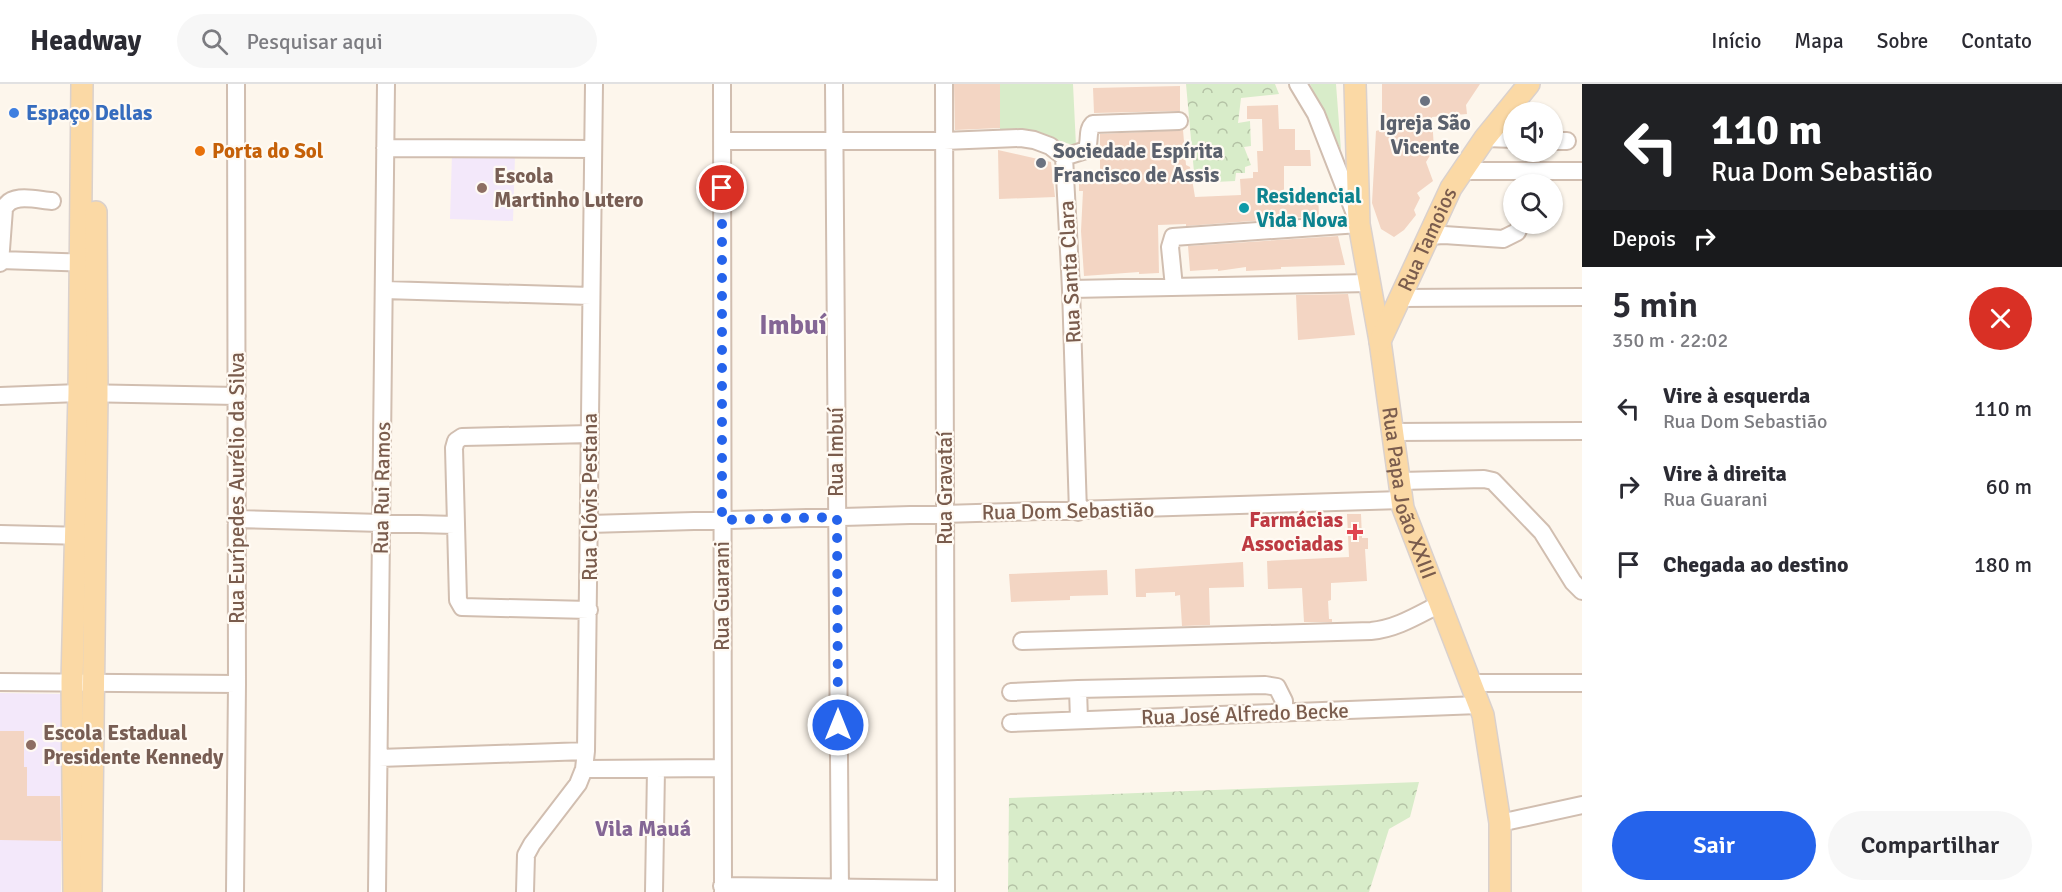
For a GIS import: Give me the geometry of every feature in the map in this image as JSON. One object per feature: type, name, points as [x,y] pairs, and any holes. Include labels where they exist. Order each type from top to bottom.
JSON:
[{"type":"main road","points":[[74,892],[72,682],[85,536],[88,394],[88,263],[82,84]]},
{"type":"main road","points":[[88,263],[94,84]]},
{"type":"main road","name":"Rua Papa João XXIII","points":[[1355,84],[1359,224],[1380,341],[1404,508],[1482,715],[1500,823],[1500,892]]},
{"type":"main road","name":"Rua Tamoios","points":[[1380,341],[1451,188],[1485,138],[1529,84]]},
{"type":"main road","points":[[85,536],[93,682],[91,892]]},
{"type":"street","name":"Rua Eurípedes Aurélio da Silva","points":[[235,892],[236,84]]},
{"type":"street","name":"Rua Rui Ramos","points":[[377,892],[386,84]]},
{"type":"street","name":"Rua Clóvis Pestana","points":[[525,892],[526,855],[578,784],[584,769],[586,751],[594,84]]},
{"type":"street","name":"Rua Guarani","points":[[722,84],[722,889]]},
{"type":"street","name":"Rua Imbuí","points":[[834,84],[840,890]]},
{"type":"street","name":"Rua Gravataí","points":[[944,84],[946,890]]},
{"type":"street","points":[[1174,287],[1170,247],[1173,237],[1359,224],[1316,114],[1298,84]]},
{"type":"street","points":[[722,141],[944,141],[1021,138],[1050,146],[1064,157],[1086,150],[1089,146],[1089,128],[1093,124],[1179,121]]},
{"type":"street","points":[[1485,138],[1503,139]]},
{"type":"street","points":[[385,148],[593,149]]},
{"type":"street","name":"Rua Santa Clara","points":[[1064,157],[1078,512]]},
{"type":"street","points":[[1462,171],[1503,176]]},
{"type":"street","points":[[1558,174],[1582,171]]},
{"type":"street","points":[[52,201],[13,199],[6,202],[0,261],[88,263]]},
{"type":"street","points":[[1429,236],[1503,239],[1513,234]]},
{"type":"street","points":[[1071,289],[1369,283]]},
{"type":"street","points":[[384,290],[591,296]]},
{"type":"street","points":[[1400,297],[1582,297]]},
{"type":"street","points":[[0,396],[88,394],[237,396]]},
{"type":"street","points":[[1393,432],[1582,431]]},
{"type":"street","points":[[589,610],[462,607],[458,600],[454,448],[456,441],[462,437],[590,434]]},
{"type":"street","name":"Rua Dom Sebastião","points":[[589,524],[1078,512],[1401,491],[1485,479],[1493,481],[1542,532],[1573,582],[1582,591]]},
{"type":"street","points":[[236,519],[455,525]]},
{"type":"street","points":[[0,534],[85,536]]},
{"type":"street","points":[[1022,641],[1371,631],[1396,626],[1440,604]]},
{"type":"street","points":[[0,682],[237,684]]},
{"type":"street","points":[[1470,683],[1582,682]]},
{"type":"street","points":[[1011,692],[1265,685],[1277,687],[1284,701],[1284,712]]},
{"type":"street","points":[[1078,689],[1079,720]]},
{"type":"street","name":"Rua José Alfredo Becke","points":[[1011,723],[1479,705]]},
{"type":"street","points":[[379,758],[586,751]]},
{"type":"street","points":[[584,769],[722,768]]},
{"type":"street","points":[[654,892],[657,769]]},
{"type":"street","points":[[1500,823],[1582,805]]},
{"type":"street","points":[[722,889],[946,890]]},
{"type":"shaded area","name":"Escola Martinho Lutero","points":[[452,154],[515,156],[513,221],[450,219]]},
{"type":"shaded area","name":"Escola Estadual Presidente Kennedy","points":[[0,693],[62,694],[61,892],[0,892]]},
{"type":"green space","points":[[1000,84],[1073,84],[1076,146],[1028,131],[1000,131]]},
{"type":"green space","points":[[1186,84],[1275,84],[1279,94],[1241,98],[1238,123],[1250,121],[1251,146],[1244,147],[1251,165],[1245,167],[1245,173],[1236,173],[1235,181],[1195,183]]},
{"type":"green space","points":[[1310,84],[1336,84],[1341,150],[1312,88]]},
{"type":"green space","points":[[1419,782],[1410,817],[1389,829],[1369,892],[1008,892],[1009,798]]},
{"type":"building","points":[[954,84],[1000,84],[1000,128],[955,130]]},
{"type":"building","points":[[1382,84],[1480,84],[1466,105],[1467,114],[1432,117],[1434,149],[1426,162],[1433,181],[1417,193],[1420,198],[1414,210],[1416,215],[1404,230],[1394,237],[1381,229],[1372,203],[1376,131],[1379,130],[1382,110]]},
{"type":"building","points":[[1180,86],[1180,111],[1094,113],[1093,88]]},
{"type":"building","points":[[1278,105],[1279,129],[1295,129],[1295,150],[1310,150],[1311,166],[1284,166],[1284,194],[1318,193],[1319,216],[1186,226],[1186,224],[1158,225],[1159,273],[1084,276],[1081,231],[1083,191],[1079,191],[1079,175],[1100,173],[1100,134],[1183,130],[1186,165],[1190,167],[1195,197],[1241,195],[1240,179],[1253,178],[1253,172],[1258,172],[1257,151],[1263,151],[1262,119],[1247,119],[1247,106]]},
{"type":"building","points":[[998,150],[1051,162],[1055,197],[999,199]]},
{"type":"building","points":[[1338,236],[1345,265],[1281,267],[1281,269],[1246,271],[1246,267],[1218,271],[1218,269],[1190,271],[1188,246]]},
{"type":"building","points":[[1348,294],[1355,335],[1298,340],[1296,295]]},
{"type":"building","points":[[1347,514],[1361,514],[1362,538],[1368,538],[1368,549],[1365,549],[1367,581],[1331,583],[1331,600],[1328,601],[1329,619],[1332,619],[1332,622],[1304,622],[1302,588],[1268,589],[1267,561],[1349,557]]},
{"type":"building","points":[[1243,562],[1244,587],[1209,588],[1210,625],[1182,626],[1180,595],[1175,596],[1175,592],[1146,593],[1146,597],[1136,597],[1135,569]]},
{"type":"building","points":[[1107,570],[1108,595],[1070,596],[1070,600],[1011,602],[1009,574]]},
{"type":"building","points":[[0,731],[24,731],[27,796],[60,796],[61,841],[0,840]]},
{"type":"place","name":"Igreja São Vicente","points":[[1425,101]]},
{"type":"place","name":"Espaço Dellas","points":[[14,113]]},
{"type":"place","name":"Porta do Sol","points":[[200,151]]},
{"type":"place","name":"Sociedade Espírita Francisco de Assis","points":[[1041,163]]},
{"type":"place","name":"Escola Martinho Lutero","points":[[482,188]]},
{"type":"place","name":"Residencial Vida Nova","points":[[1244,208]]},
{"type":"place","name":"Farmácias Associadas","points":[[1355,532]]},
{"type":"place","name":"Escola Estadual Presidente Kennedy","points":[[31,745]]},
{"type":"district","name":"Imbuí","points":[[793,325]]},
{"type":"district","name":"Vila Mauá","points":[[643,828]]},
{"type":"route","points":[[722,188],[722,520],[837,517],[838,725]]}]
